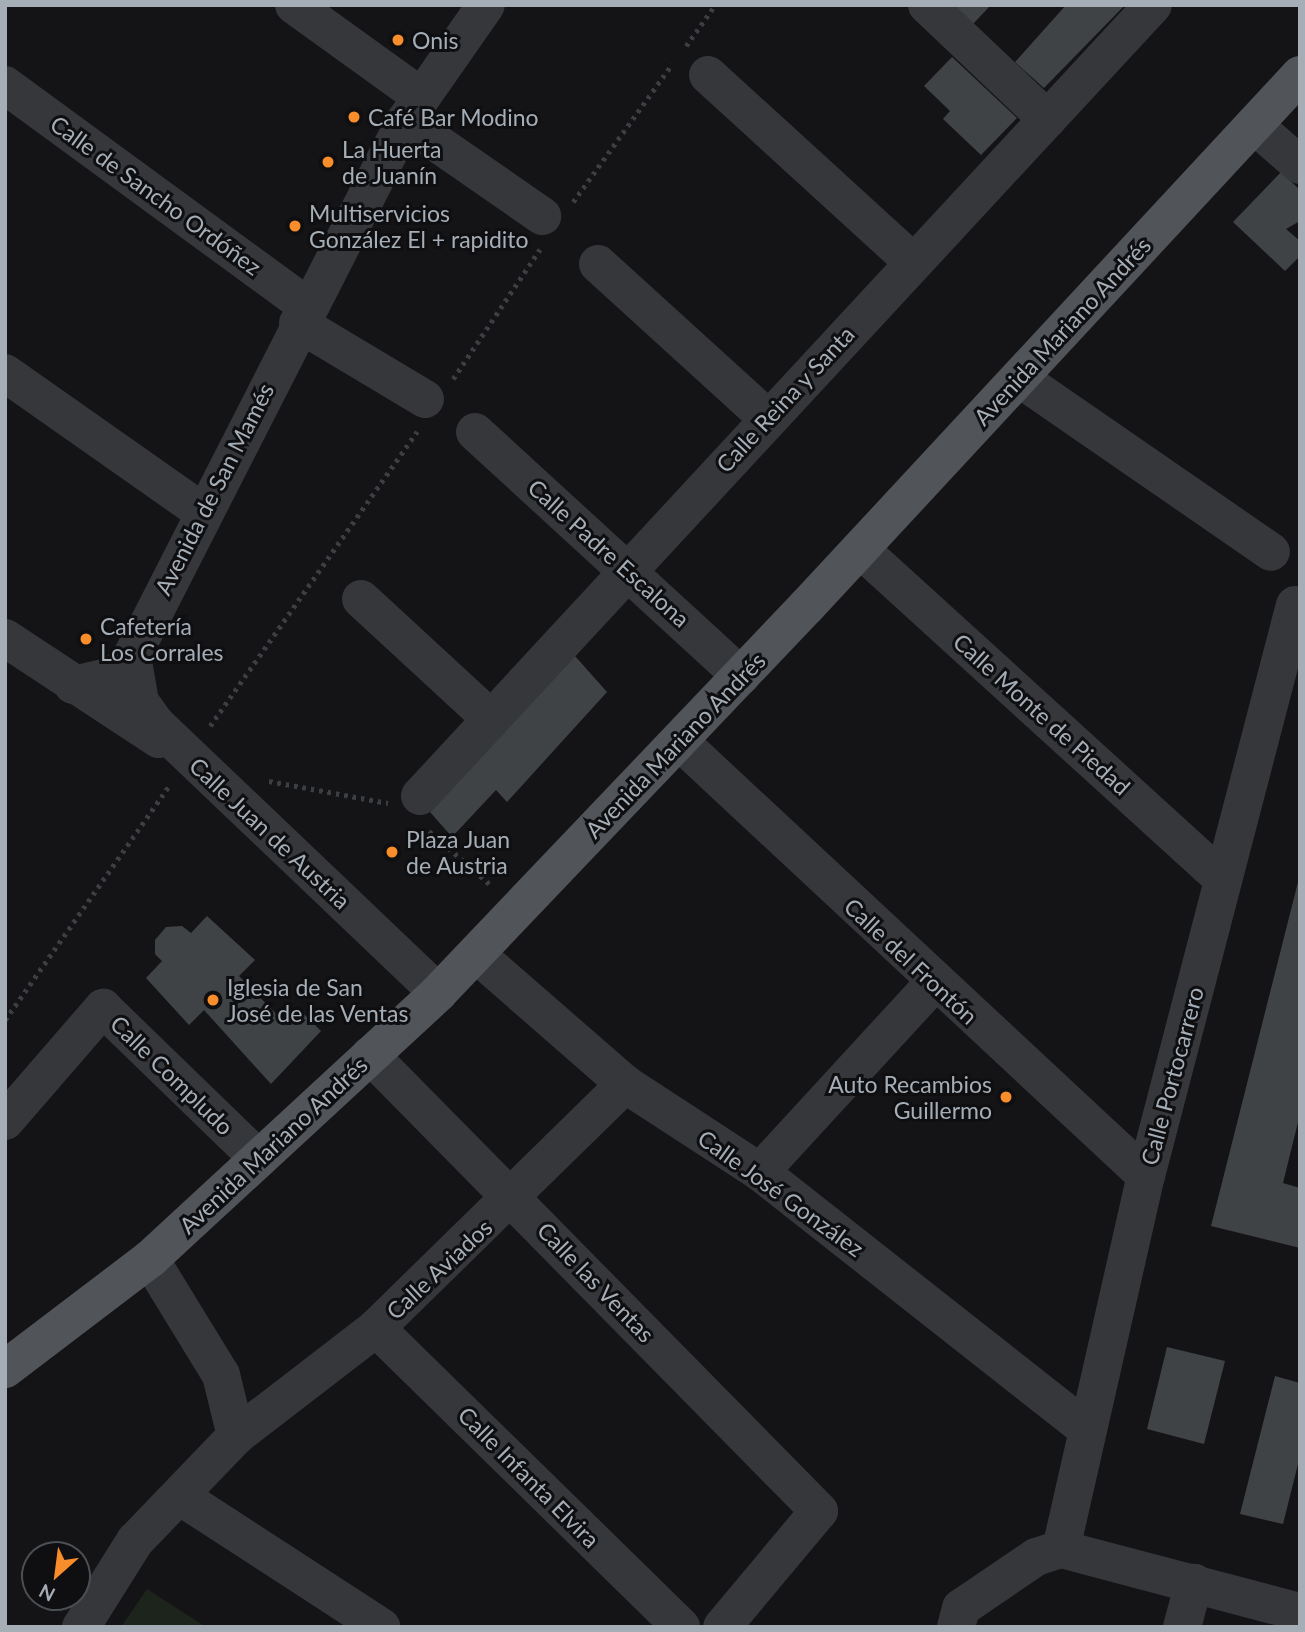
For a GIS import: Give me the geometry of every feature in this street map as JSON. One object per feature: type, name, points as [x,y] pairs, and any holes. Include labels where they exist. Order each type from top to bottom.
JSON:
[{"type":"main road","name":"Avenida Mariano Andrés","points":[[5,1369],[150,1259],[438,993],[741,676],[1300,75]]},
{"type":"street","points":[[294,5],[412,108],[554,220]]},
{"type":"street","name":"Avenida de San Mamés","points":[[132,656],[201,512],[412,108],[486,5]]},
{"type":"street","points":[[927,5],[1047,119]]},
{"type":"street","name":"Calle Reina y Santa","points":[[414,809],[491,719],[628,568],[1153,5]]},
{"type":"street","points":[[689,62],[913,262]]},
{"type":"street","name":"Calle de Sancho Ordóñez","points":[[5,85],[303,315]]},
{"type":"street","points":[[1254,125],[1300,165]]},
{"type":"street","points":[[598,264],[767,418]]},
{"type":"street","points":[[303,315],[432,403]]},
{"type":"street","points":[[5,373],[201,512]]},
{"type":"street","points":[[1020,378],[1271,552]]},
{"type":"street","name":"Calle Padre Escalona","points":[[475,432],[628,568],[741,676]]},
{"type":"street","name":"Calle Monte de Piedad","points":[[860,549],[1223,879]]},
{"type":"street","points":[[360,599],[491,719]]},
{"type":"street","name":"Calle Portocarrero","points":[[1061,1549],[1146,1176],[1295,605]]},
{"type":"street","points":[[10,650],[190,756]]},
{"type":"street","points":[[73,685],[117,674],[132,656]]},
{"type":"street","name":"Calle Juan de Austria","points":[[132,656],[140,702],[190,756],[262,820],[438,993]]},
{"type":"street","name":"Calle del Frontón","points":[[679,741],[933,983],[1146,1176]]},
{"type":"street","name":"Calle José González","points":[[476,954],[625,1084],[760,1172],[1088,1430]]},
{"type":"street","points":[[760,1172],[933,983]]},
{"type":"street","name":"Calle Compludo","points":[[5,1121],[103,1007],[259,1159]]},
{"type":"street","name":"Calle las Ventas","points":[[370,1055],[819,1511],[722,1627]]},
{"type":"street","name":"Calle Aviados","points":[[81,1627],[135,1541],[181,1497],[236,1436],[376,1328],[514,1199],[625,1084]]},
{"type":"street","points":[[150,1259],[221,1375],[236,1436]]},
{"type":"street","name":"Calle Infanta Elvira","points":[[376,1328],[681,1627]]},
{"type":"street","points":[[181,1497],[381,1627]]},
{"type":"street","points":[[956,1627],[961,1608],[1036,1557],[1061,1549],[1300,1612]]},
{"type":"street","points":[[1182,1627],[1194,1583]]},
{"type":"path","points":[[5,1020],[190,756],[554,220],[689,62],[715,5]]},
{"type":"path","points":[[254,778],[414,809],[493,887]]},
{"type":"shaded area","points":[[147,1589],[206,1627],[121,1627]]},
{"type":"building","points":[[954,5],[991,5],[973,24]]},
{"type":"building","points":[[1066,5],[1125,5],[1044,88],[1015,62]]},
{"type":"building","points":[[952,57],[1017,118],[981,155],[943,119],[950,111],[924,86]]},
{"type":"building","points":[[1281,172],[1300,190],[1300,221],[1286,229],[1300,241],[1300,256],[1285,271],[1233,222]]},
{"type":"building","points":[[575,656],[607,692],[507,802],[496,790],[452,837],[430,812]]},
{"type":"building","points":[[1300,874],[1300,1114],[1283,1183],[1300,1188],[1300,1248],[1211,1226]]},
{"type":"building","name":"Iglesia de San José de las Ventas","points":[[207,916],[255,960],[239,976],[286,1024],[300,1010],[321,1031],[271,1084],[204,1010],[189,1025],[146,978],[162,961],[155,954],[155,940],[166,927],[182,926],[191,933]]},
{"type":"building","points":[[1167,1347],[1225,1361],[1204,1444],[1147,1429]]},
{"type":"building","points":[[1275,1376],[1300,1383],[1300,1456],[1283,1524],[1240,1514]]},
{"type":"place","name":"Onis","points":[[398,40]]},
{"type":"place","name":"Café Bar Modino","points":[[354,117]]},
{"type":"place","name":"La Huerta de Juanín","points":[[328,162]]},
{"type":"place","name":"Multiservicios González El + rapidito","points":[[295,226]]},
{"type":"place","name":"Cafetería Los Corrales","points":[[86,639]]},
{"type":"place","name":"Plaza Juan de Austria","points":[[392,852]]},
{"type":"place","name":"Iglesia de San José de las Ventas","points":[[213,1000]]},
{"type":"place","name":"Auto Recambios Guillermo","points":[[1006,1097]]}]
